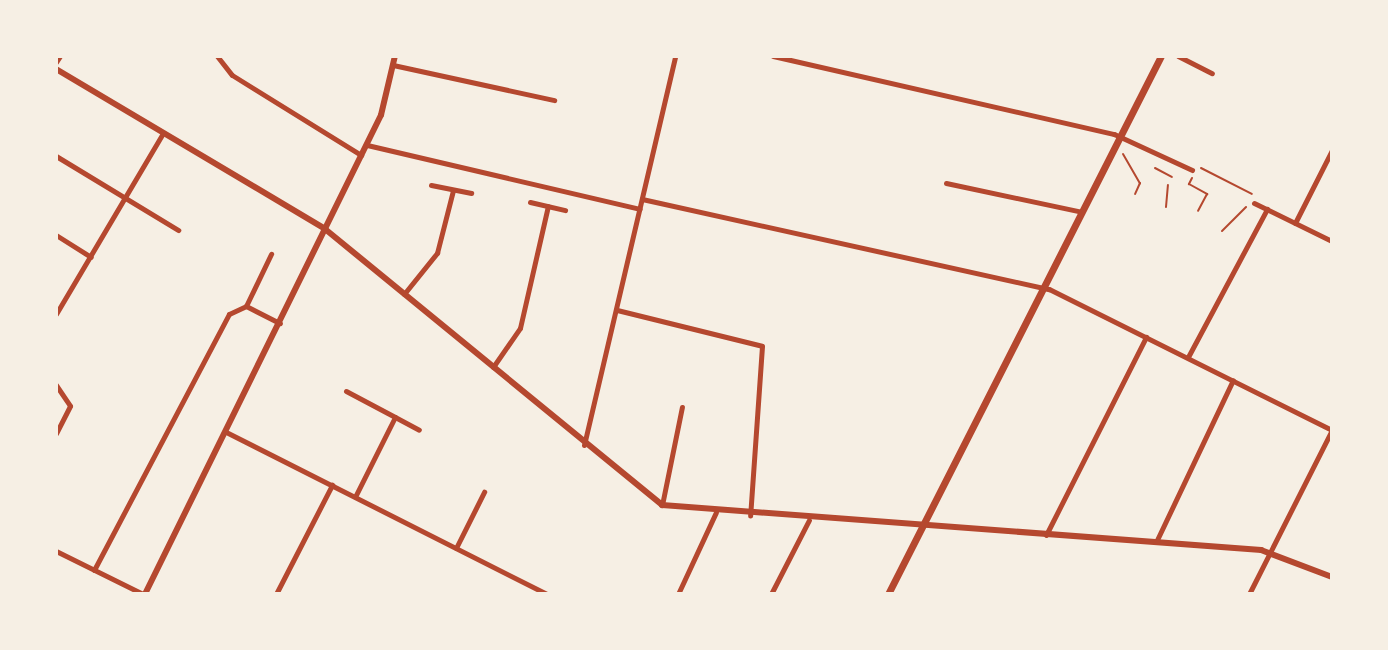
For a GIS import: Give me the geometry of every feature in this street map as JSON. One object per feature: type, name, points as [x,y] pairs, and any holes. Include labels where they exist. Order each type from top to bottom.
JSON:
[{"type":"main road","points":[[888,594],[1161,56]]},
{"type":"street","points":[[56,62],[60,56]]},
{"type":"street","points":[[217,56],[232,75],[361,155]]},
{"type":"street","points":[[56,551],[144,594],[367,145],[395,56]]},
{"type":"street","points":[[584,445],[675,56]]},
{"type":"street","points":[[773,56],[1120,136],[1195,168]]},
{"type":"street","points":[[1178,56],[1201,71],[1212,73]]},
{"type":"street","points":[[393,65],[554,100]]},
{"type":"street","points":[[56,69],[325,229],[584,445],[662,505],[750,516],[1271,551],[1332,577]]},
{"type":"street","points":[[56,314],[163,133]]},
{"type":"street","points":[[367,145],[640,209]]},
{"type":"street","points":[[1295,223],[1332,150]]},
{"type":"street","points":[[56,156],[178,230]]},
{"type":"street","points":[[946,183],[1082,212]]},
{"type":"street","points":[[431,185],[471,193]]},
{"type":"street","points":[[404,294],[437,253],[453,190]]},
{"type":"street","points":[[642,199],[1042,290],[1146,336],[1332,430],[1249,594]]},
{"type":"street","points":[[530,202],[565,210]]},
{"type":"street","points":[[1254,203],[1332,241]]},
{"type":"street","points":[[493,368],[520,328],[548,206]]},
{"type":"street","points":[[1188,357],[1267,209]]},
{"type":"street","points":[[56,235],[91,257]]},
{"type":"street","points":[[94,570],[229,314],[246,306],[271,254]]},
{"type":"street","points":[[246,306],[280,323]]},
{"type":"street","points":[[617,310],[762,346],[750,516]]},
{"type":"street","points":[[1045,536],[1146,336]]},
{"type":"street","points":[[1156,543],[1233,380]]},
{"type":"street","points":[[56,385],[70,406],[56,434]]},
{"type":"street","points":[[346,391],[419,430]]},
{"type":"street","points":[[662,505],[682,407]]},
{"type":"street","points":[[355,497],[395,417]]},
{"type":"street","points":[[226,432],[547,594]]},
{"type":"street","points":[[276,594],[332,485]]},
{"type":"street","points":[[456,548],[484,492]]},
{"type":"street","points":[[678,594],[716,512]]},
{"type":"street","points":[[771,594],[809,520]]},
{"type":"path","points":[[1122,153],[1140,183],[1135,194]]},
{"type":"path","points":[[1155,168],[1172,177]]},
{"type":"path","points":[[1198,211],[1207,194],[1189,184],[1195,168],[1253,195],[1254,203]]},
{"type":"path","points":[[1166,207],[1168,185]]},
{"type":"path","points":[[1222,231],[1248,206]]}]
